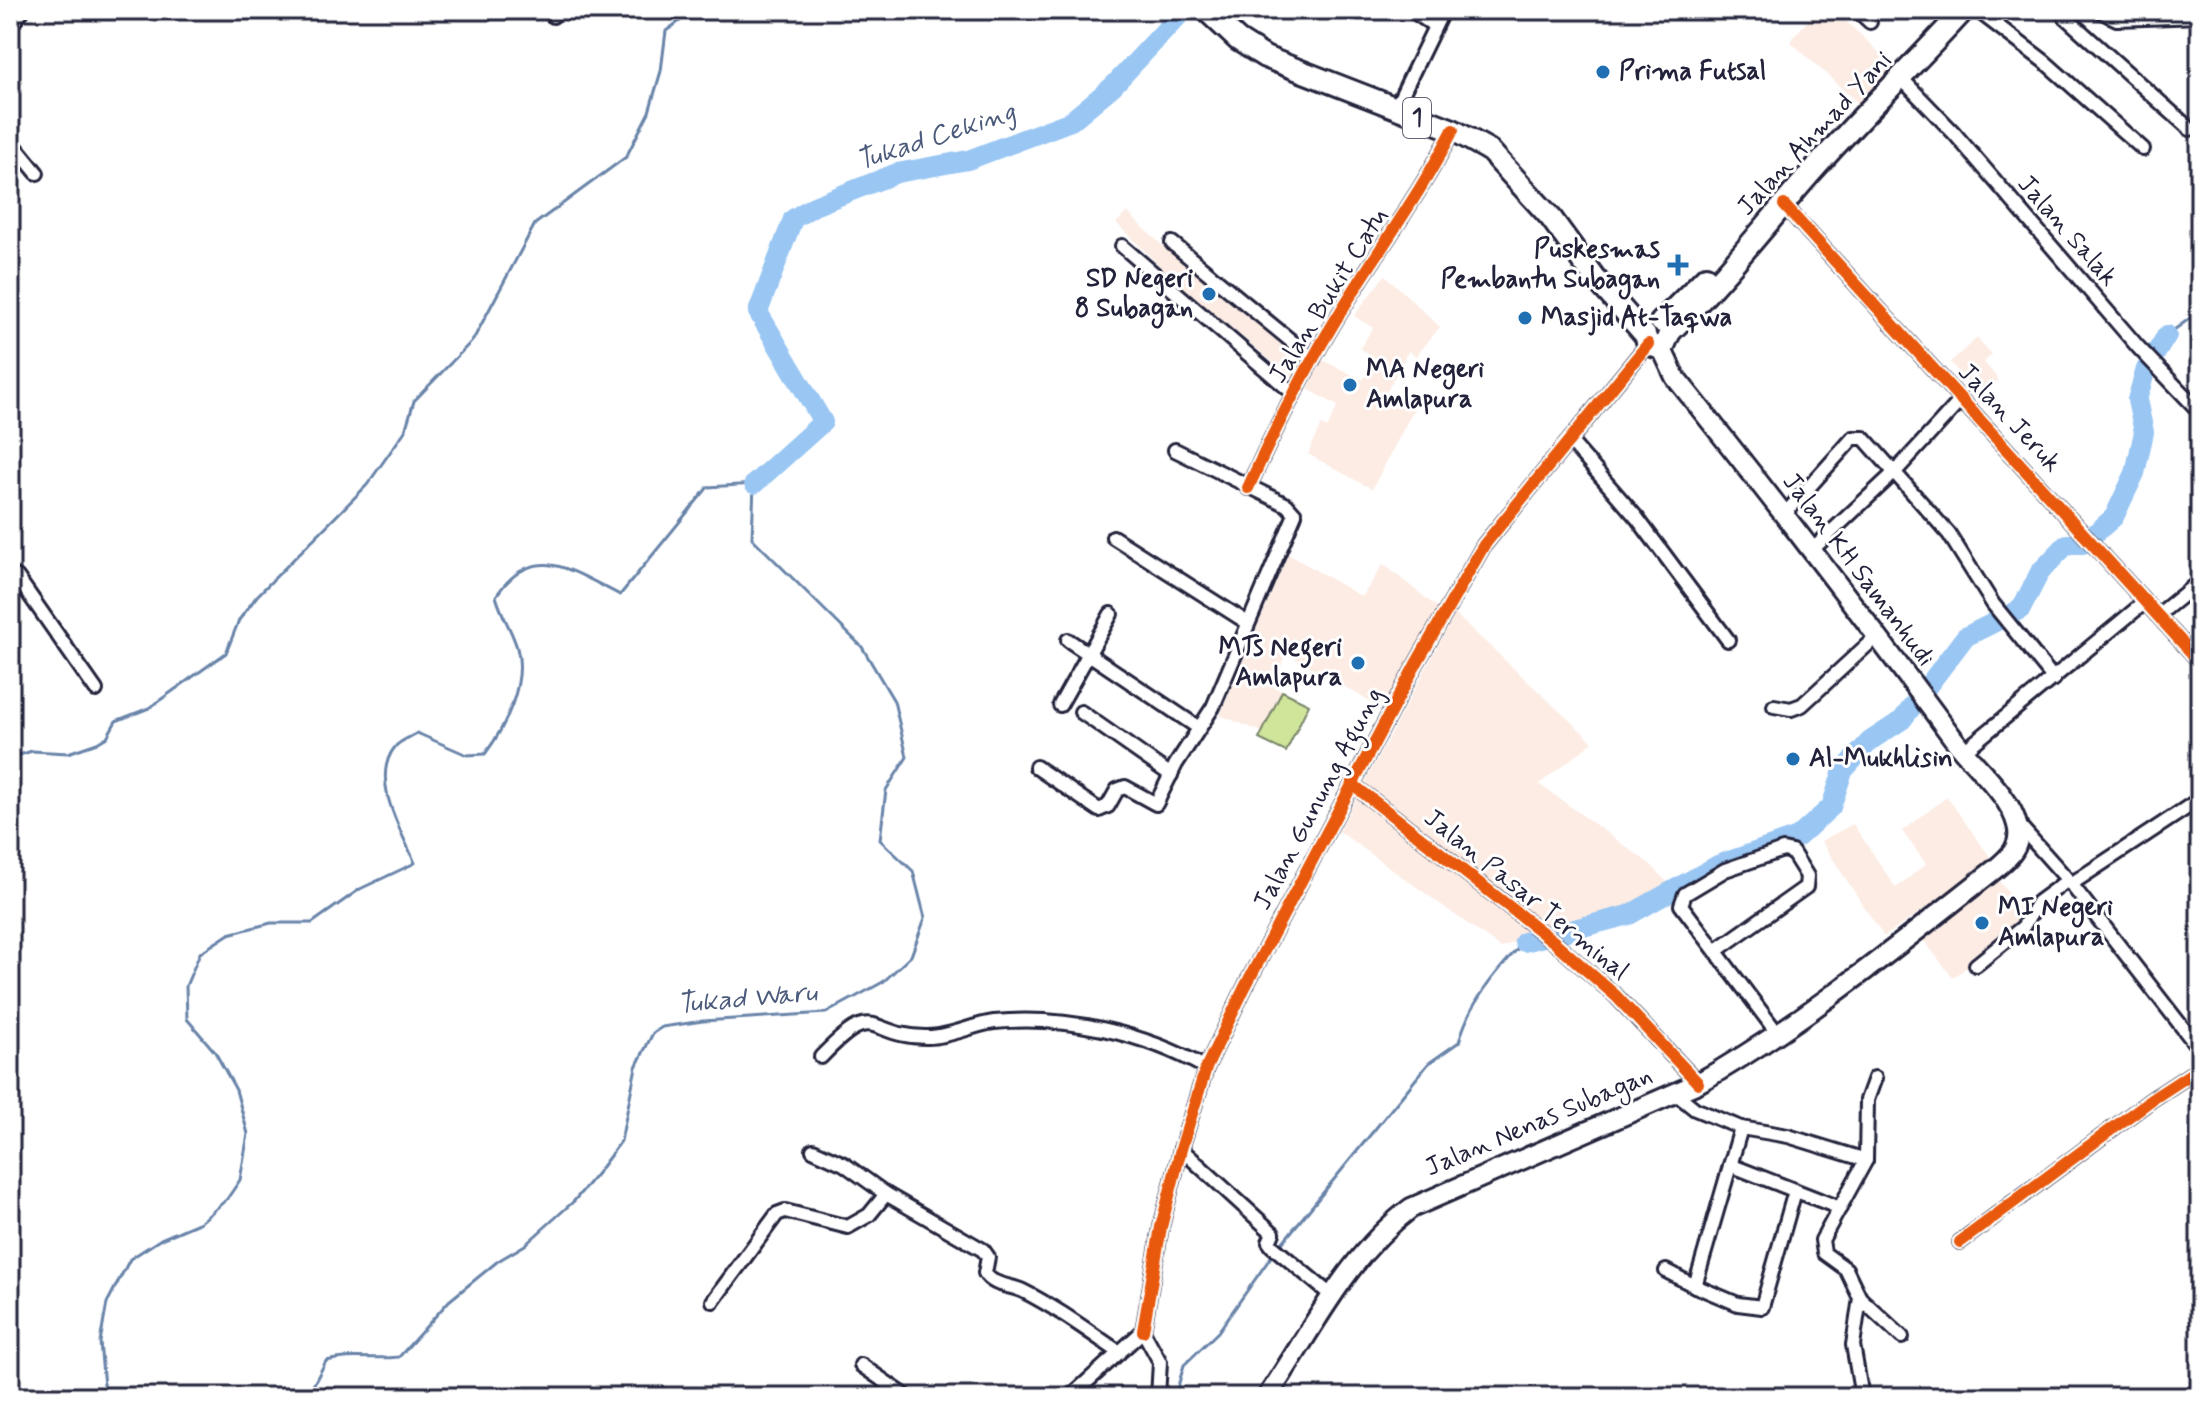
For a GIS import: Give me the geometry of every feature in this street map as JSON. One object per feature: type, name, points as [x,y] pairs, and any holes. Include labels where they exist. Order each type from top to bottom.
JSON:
[{"type":"highway","points":[[10,20],[18,10]]},
{"type":"highway","name":"Jalan Ahmad Yani","points":[[1656,334],[1717,265],[1736,257],[1964,10]]},
{"type":"highway","name":"1","points":[[1208,12],[1238,40],[1265,57],[1453,130],[1489,150],[1589,266],[1600,270],[1656,334]]},
{"type":"main road","name":"Jalan KH Samanhudi","points":[[1656,334],[1675,377],[1812,550],[1963,752],[2008,806],[2017,823]]},
{"type":"main road","name":"Jalan Nenas Subagan","points":[[1267,1397],[1332,1296],[1376,1238],[1415,1206],[1698,1083],[1778,1034],[2003,862],[2018,841],[2017,823]]},
{"type":"street","points":[[1411,10],[1435,26]]},
{"type":"street","points":[[1395,109],[1443,10]]},
{"type":"street","points":[[1857,10],[1870,22]]},
{"type":"street","points":[[1977,10],[2045,62],[2143,149]]},
{"type":"street","points":[[2062,10],[2064,16],[2190,129]]},
{"type":"street","points":[[2098,10],[2117,19],[2200,16]]},
{"type":"street","name":"Jalan Salak","points":[[1902,79],[1954,133],[2138,347],[2200,412]]},
{"type":"street","name":"Jalan Bukit Catu","points":[[1248,488],[1293,393],[1347,301],[1419,192],[1453,130]]},
{"type":"street","points":[[10,140],[37,173]]},
{"type":"street","name":"Jalan Jeruk","points":[[1784,205],[2095,543],[2200,662]]},
{"type":"street","points":[[1172,243],[1313,359]]},
{"type":"street","points":[[1122,246],[1293,393]]},
{"type":"street","name":"Jalan Gunung Agung","points":[[1143,1331],[1159,1239],[1181,1149],[1206,1068],[1352,784],[1484,545],[1518,499],[1570,441],[1656,334]]},
{"type":"street","points":[[1812,550],[1895,472],[1961,400]]},
{"type":"street","points":[[1784,515],[1853,438],[1864,438],[1949,534],[1993,604],[2054,679]]},
{"type":"street","points":[[1570,441],[1637,518],[1728,640]]},
{"type":"street","points":[[1036,767],[1099,810],[1108,806],[1117,790],[1125,787],[1156,804],[1213,707],[1295,514],[1287,505],[1175,450]]},
{"type":"street","points":[[1113,537],[1248,623]]},
{"type":"street","points":[[10,574],[17,577],[96,690]]},
{"type":"street","points":[[2158,615],[2200,581]]},
{"type":"street","points":[[1963,752],[2145,602]]},
{"type":"street","points":[[1060,705],[1111,614]]},
{"type":"street","points":[[1774,706],[1791,709],[1802,705],[1877,636]]},
{"type":"street","points":[[1068,640],[1199,728]]},
{"type":"street","points":[[1081,712],[1171,775]]},
{"type":"street","name":"Jalan Pasar Terminal","points":[[1352,784],[1553,941],[1616,996],[1698,1083]]},
{"type":"street","points":[[1976,965],[2023,927],[2038,902],[2200,799]]},
{"type":"street","points":[[2017,823],[2069,882],[2200,1050]]},
{"type":"street","points":[[1717,950],[1806,887],[1807,876],[1792,852],[1783,850],[1725,870],[1685,894],[1684,911],[1717,950],[1778,1034]]},
{"type":"street","points":[[821,1057],[842,1035],[861,1023],[873,1022],[895,1031],[929,1037],[990,1023],[1027,1020],[1142,1040],[1171,1049],[1206,1068]]},
{"type":"street","points":[[1960,1242],[2054,1170],[2200,1068]]},
{"type":"street","points":[[1875,1078],[1867,1100],[1866,1160],[1823,1234],[1823,1247],[1826,1256],[1852,1277],[1860,1298],[1902,1337]]},
{"type":"street","points":[[1674,1092],[1695,1109],[1741,1128],[1788,1136],[1866,1160]]},
{"type":"street","points":[[1695,1286],[1741,1128]]},
{"type":"street","points":[[1181,1149],[1273,1233],[1269,1242],[1272,1246],[1332,1296]]},
{"type":"street","points":[[813,1150],[844,1164],[886,1194],[983,1250],[988,1257],[985,1275],[989,1279],[1018,1289],[1053,1307],[1119,1352]]},
{"type":"street","points":[[1730,1165],[1840,1208]]},
{"type":"street","points":[[1666,1271],[1753,1309],[1765,1304],[1795,1191]]},
{"type":"street","points":[[713,1301],[780,1211],[848,1227],[869,1215],[886,1194]]},
{"type":"street","points":[[1860,1298],[1853,1345],[1862,1397]]},
{"type":"street","points":[[1070,1397],[1143,1331],[1160,1362],[1158,1397]]},
{"type":"street","points":[[861,1365],[907,1397]]},
{"type":"shaded area","points":[[1817,10],[1834,10],[1896,68],[1861,106],[1790,41]]},
{"type":"shaded area","name":"SD Negeri 8 Subagan","points":[[1127,212],[1166,249],[1171,244],[1310,362],[1299,384],[1174,280],[1116,223]]},
{"type":"shaded area","name":"MA Negeri Amlapura","points":[[1385,275],[1440,327],[1416,356],[1408,351],[1386,393],[1415,407],[1372,489],[1308,454],[1321,425],[1327,428],[1338,406],[1308,389],[1322,360],[1363,380],[1374,358],[1360,348],[1373,328],[1354,316]]},
{"type":"shaded area","points":[[1977,338],[1992,354],[1984,362],[1999,380],[1978,395],[1950,362]]},
{"type":"shaded area","name":"MTs Negeri Amlapura","points":[[1288,554],[1362,597],[1383,564],[1442,611],[1385,710],[1286,653],[1274,687],[1309,704],[1286,752],[1259,739],[1262,732],[1220,715]]},
{"type":"shaded area","points":[[1455,614],[1593,742],[1539,784],[1650,864],[1672,887],[1626,910],[1562,922],[1501,948],[1339,831]]},
{"type":"shaded area","points":[[1947,797],[1993,861],[1884,937],[1821,841],[1853,824],[1896,888],[1926,864],[1902,831]]},
{"type":"shaded area","name":"MI Negeri Amlapura","points":[[1998,880],[2029,918],[1953,978],[1922,938]]},
{"type":"green space","points":[[1282,691],[1309,704],[1286,752],[1259,739]]},
{"type":"waterway","points":[[10,758],[32,751],[68,753],[97,743],[107,737],[116,721],[149,708],[226,653],[239,620],[257,596],[367,485],[405,431],[414,401],[473,340],[535,224],[626,157],[649,112],[661,71],[666,31],[695,10]]},
{"type":"waterway","name":"Tukad Ceking","points":[[754,484],[823,422],[758,312],[793,219],[814,206],[897,173],[968,160],[1071,121],[1113,86],[1184,10]]},
{"type":"waterway","points":[[2167,335],[2200,311]]},
{"type":"waterway","points":[[1524,942],[1629,915],[1718,865],[1798,837],[1831,807],[1843,771],[1870,741],[1902,720],[1965,637],[2021,609],[2040,572],[2067,544],[2083,544],[2114,517],[2135,473],[2144,432],[2137,400],[2146,369],[2167,335]]},
{"type":"waterway","name":"Tukad Ceking","points":[[105,1397],[100,1342],[107,1303],[130,1259],[161,1239],[201,1222],[227,1199],[240,1180],[248,1134],[236,1090],[215,1052],[187,1019],[186,986],[200,953],[229,934],[271,923],[312,923],[360,889],[415,863],[386,790],[388,760],[397,745],[417,733],[467,755],[485,754],[493,743],[507,718],[519,675],[517,648],[496,596],[510,579],[525,569],[539,565],[554,566],[586,577],[620,595],[708,487],[754,484],[752,538],[862,647],[894,701],[907,757],[886,790],[880,840],[913,871],[925,918],[911,956],[883,982],[826,1013],[703,1021],[662,1027],[653,1033],[636,1067],[621,1141],[574,1201],[525,1245],[498,1261],[449,1301],[399,1357],[326,1361],[307,1397]]},
{"type":"waterway","points":[[1278,1248],[1429,1063],[1459,1042],[1469,1014],[1485,989],[1524,942]]},
{"type":"waterway","points":[[1175,1397],[1184,1365],[1218,1332],[1273,1254]]},
{"type":"cycle path","points":[[1248,488],[1319,348],[1453,130]]},
{"type":"cycle path","points":[[1784,205],[2200,662]]},
{"type":"cycle path","points":[[1143,1331],[1161,1227],[1181,1149],[1206,1068],[1245,987],[1416,664],[1484,545],[1648,344]]},
{"type":"cycle path","points":[[1352,784],[1553,941],[1616,996],[1698,1083]]},
{"type":"cycle path","points":[[1960,1242],[2151,1100],[2200,1068]]},
{"type":"place","name":"Prima Futsal","points":[[1603,72]]},
{"type":"place","name":"Puskesmas Pembantu Subagan","points":[[1678,265]]},
{"type":"place","name":"SD Negeri 8 Subagan","points":[[1209,294]]},
{"type":"place","name":"Masjid At-Taqwa","points":[[1525,318]]},
{"type":"place","name":"MA Negeri Amlapura","points":[[1350,385]]},
{"type":"place","name":"MTs Negeri Amlapura","points":[[1358,663]]},
{"type":"place","name":"Al-Mukhlisin","points":[[1793,759]]},
{"type":"place","name":"MI Negeri Amlapura","points":[[1982,923]]},
{"type":"water label","name":"Tukad Waru","points":[[747,999]]}]
